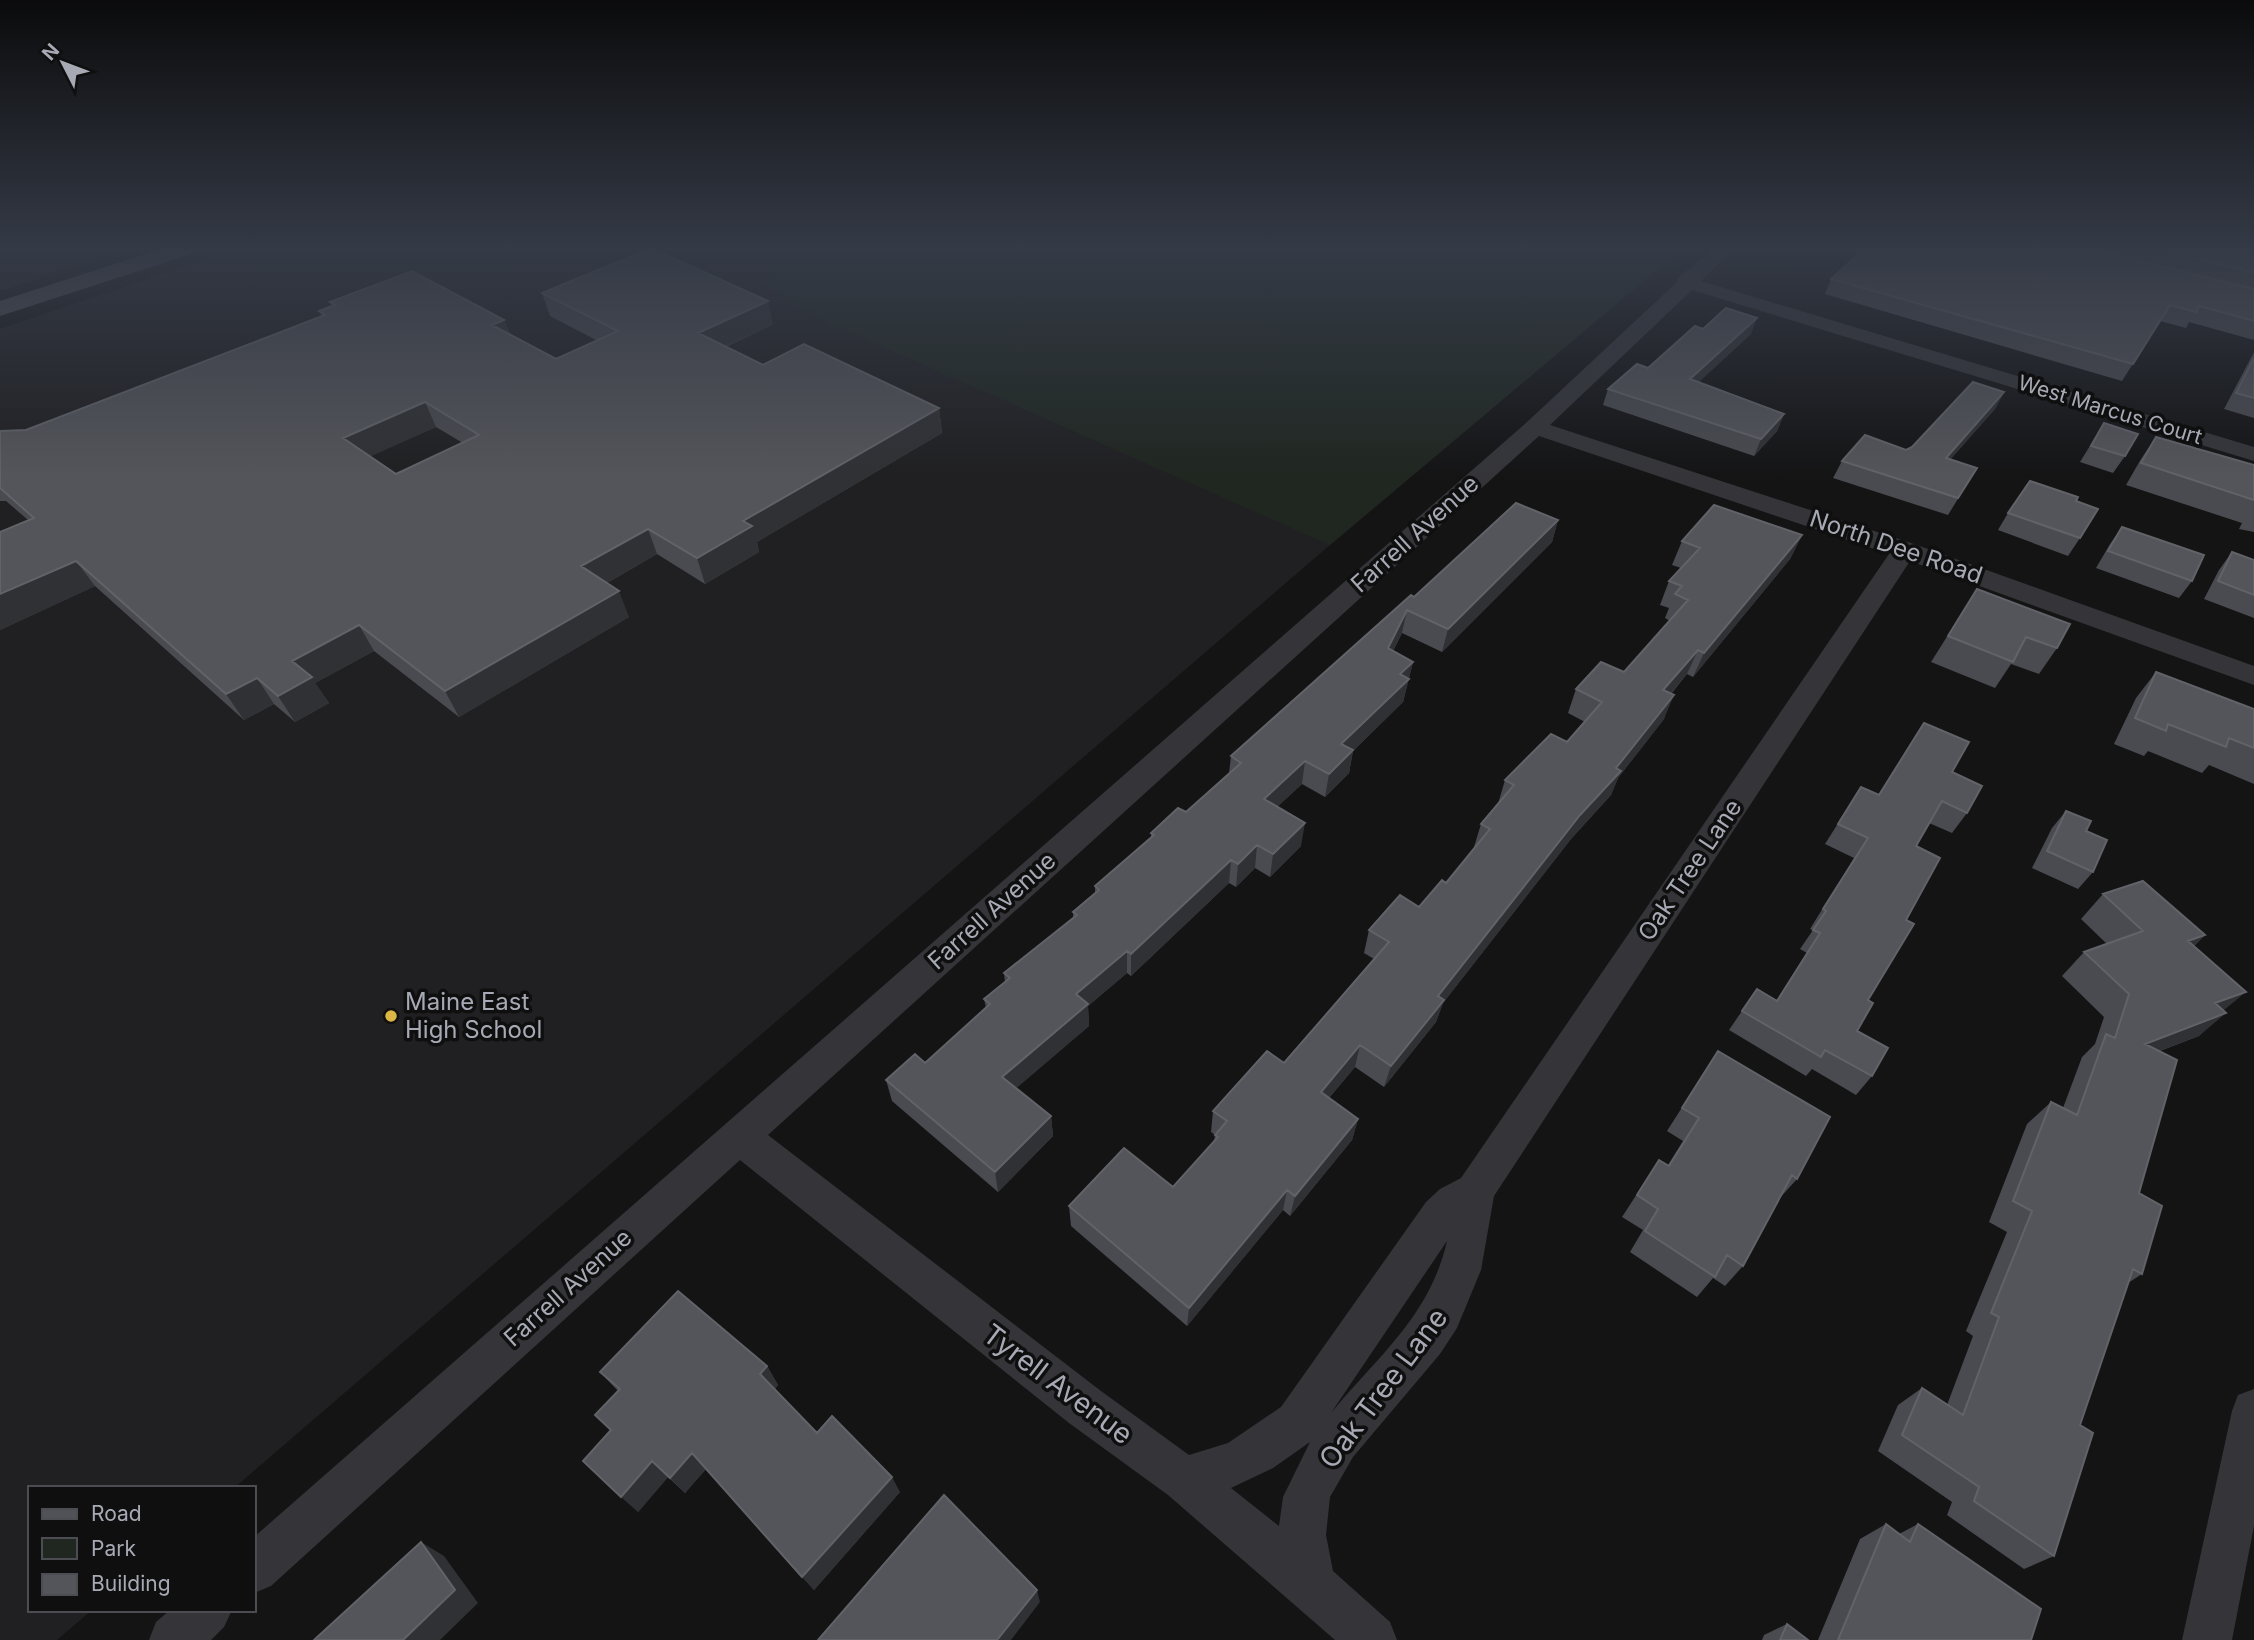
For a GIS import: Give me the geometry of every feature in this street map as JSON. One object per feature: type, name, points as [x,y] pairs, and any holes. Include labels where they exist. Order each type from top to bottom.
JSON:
[{"type":"street","name":"Farrell Avenue","points":[[256,1567],[1535,427],[1641,325]]},
{"type":"street","name":"West Marcus Court","points":[[1826,325],[2254,454]]},
{"type":"street","name":"North Dee Road","points":[[1535,427],[2090,613],[2254,676]]},
{"type":"street","name":"Oak Tree Lane","points":[[1312,1585],[1302,1528],[1308,1495],[1333,1445],[1424,1341],[1444,1311],[1470,1233],[1475,1191],[1905,549]]},
{"type":"street","name":"Tyrell Avenue","points":[[739,1136],[1085,1407],[1184,1479],[1312,1585],[1372,1640]]},
{"type":"street","name":"Oak Tree Lane","points":[[1184,1479],[1233,1466],[1274,1443],[1297,1423],[1440,1216],[1454,1202],[1475,1191]]},
{"type":"street","points":[[2207,1640],[2254,1412]]},
{"type":"street","points":[[174,1640],[205,1612]]},
{"type":"shaded area","name":"Maine East High School","points":[[13,325],[1592,325],[1330,545],[236,1486],[28,1486],[28,1612],[90,1612],[57,1640],[0,1640],[0,329]]},
{"type":"green space","points":[[833,325],[1592,325],[1330,545]]},
{"type":"building","points":[[300,325],[493,325],[556,359],[618,331],[605,325],[717,325],[698,333],[763,365],[804,344],[939,408],[743,521],[752,526],[697,558],[648,529],[581,566],[619,591],[445,691],[359,625],[292,661],[312,677],[278,696],[257,678],[226,694],[76,561],[0,594],[0,532],[34,518],[0,488],[0,431],[26,430]],"holes":[[[425,402],[479,435],[396,474],[343,438]]]},
{"type":"building","points":[[1708,325],[1750,325],[1690,379],[1784,414],[1761,439],[1608,389],[1637,364],[1648,368],[1695,326],[1703,329]]},
{"type":"building","points":[[1993,325],[2158,325],[2133,364]]},
{"type":"building","points":[[2254,358],[2254,398],[2236,393]]},
{"type":"building","points":[[1973,382],[2004,392],[1946,458],[1977,468],[1958,498],[1842,461],[1865,435],[1906,450],[1912,447]]},
{"type":"building","points":[[2104,423],[2138,434],[2125,456],[2091,446]]},
{"type":"building","points":[[2156,437],[2254,465],[2254,500],[2141,463]]},
{"type":"building","points":[[2030,481],[2078,497],[2076,501],[2098,509],[2080,538],[2008,513]]},
{"type":"building","points":[[1516,503],[1558,520],[1448,629],[1407,610],[1388,648],[1413,662],[1400,674],[1409,679],[1341,744],[1353,750],[1329,774],[1305,761],[1264,799],[1305,823],[1273,854],[1257,845],[1238,864],[1231,860],[1131,954],[1127,951],[1076,994],[1088,1004],[1002,1077],[1051,1116],[995,1172],[886,1080],[915,1054],[925,1063],[990,1004],[984,999],[1010,978],[1004,973],[1077,915],[1073,912],[1099,890],[1095,886],[1154,835],[1151,833],[1178,808],[1186,812],[1241,763],[1231,756],[1411,595],[1414,597]]},
{"type":"building","points":[[1714,505],[1802,535],[1704,653],[1698,650],[1663,690],[1674,695],[1616,768],[1621,771],[1580,815],[1438,996],[1444,1000],[1391,1066],[1360,1045],[1321,1092],[1358,1119],[1295,1196],[1287,1190],[1189,1308],[1069,1206],[1124,1148],[1173,1187],[1218,1137],[1215,1135],[1227,1121],[1213,1111],[1267,1051],[1284,1063],[1389,942],[1369,930],[1400,895],[1419,907],[1442,880],[1446,883],[1490,829],[1481,824],[1514,785],[1505,780],[1551,734],[1567,742],[1602,702],[1576,689],[1601,662],[1624,672],[1688,600],[1675,594],[1682,586],[1669,581],[1700,548],[1682,541]]},
{"type":"building","points":[[2122,527],[2204,555],[2192,581],[2108,551]]},
{"type":"building","points":[[2232,552],[2254,560],[2254,595],[2218,581]]},
{"type":"building","points":[[1977,589],[2070,624],[2057,648],[2026,637],[2013,662],[1948,636]]},
{"type":"building","points":[[2156,672],[2254,709],[2254,748],[2229,738],[2226,747],[2168,724],[2166,731],[2135,718]]},
{"type":"building","points":[[1924,723],[1969,742],[1952,772],[1982,786],[1967,813],[1942,801],[1916,846],[1940,858],[1906,920],[1914,924],[1868,1000],[1873,1003],[1857,1031],[1888,1048],[1872,1076],[1825,1050],[1821,1057],[1742,1011],[1757,989],[1777,1001],[1820,933],[1813,930],[1826,911],[1823,909],[1868,838],[1838,824],[1861,787],[1879,795]]},
{"type":"building","points":[[2066,811],[2091,821],[2086,831],[2107,840],[2093,872],[2047,851]]},
{"type":"building","points":[[2143,881],[2205,935],[2188,941],[2246,992],[2215,1003],[2226,1013],[2145,1044],[2177,1060],[2139,1193],[2162,1206],[2142,1274],[2133,1269],[2080,1425],[2093,1433],[2054,1556],[1974,1501],[1979,1487],[1902,1435],[1922,1388],[1963,1415],[1999,1317],[1991,1313],[2032,1211],[2013,1201],[2051,1102],[2077,1115],[2106,1034],[2115,1038],[2129,994],[2084,952],[2143,931],[2103,894]]},
{"type":"building","points":[[1718,1051],[1830,1117],[1797,1179],[1792,1175],[1743,1266],[1727,1255],[1715,1277],[1645,1231],[1658,1209],[1637,1195],[1659,1160],[1669,1166],[1699,1118],[1682,1108]]},
{"type":"building","points":[[678,1291],[767,1366],[760,1374],[817,1433],[832,1416],[892,1477],[802,1577],[692,1453],[670,1478],[652,1461],[621,1497],[583,1461],[611,1430],[595,1415],[620,1389],[600,1372]]},
{"type":"building","points":[[944,1495],[1037,1590],[997,1640],[818,1640]]},
{"type":"building","points":[[1886,1524],[1910,1542],[1918,1524],[2041,1609],[2031,1640],[1838,1640]]},
{"type":"building","points":[[421,1542],[455,1590],[403,1640],[314,1640]]},
{"type":"building","points":[[1787,1624],[1808,1640],[1780,1640]]},
{"type":"place","name":"Maine East High School","points":[[391,1016]]}]
